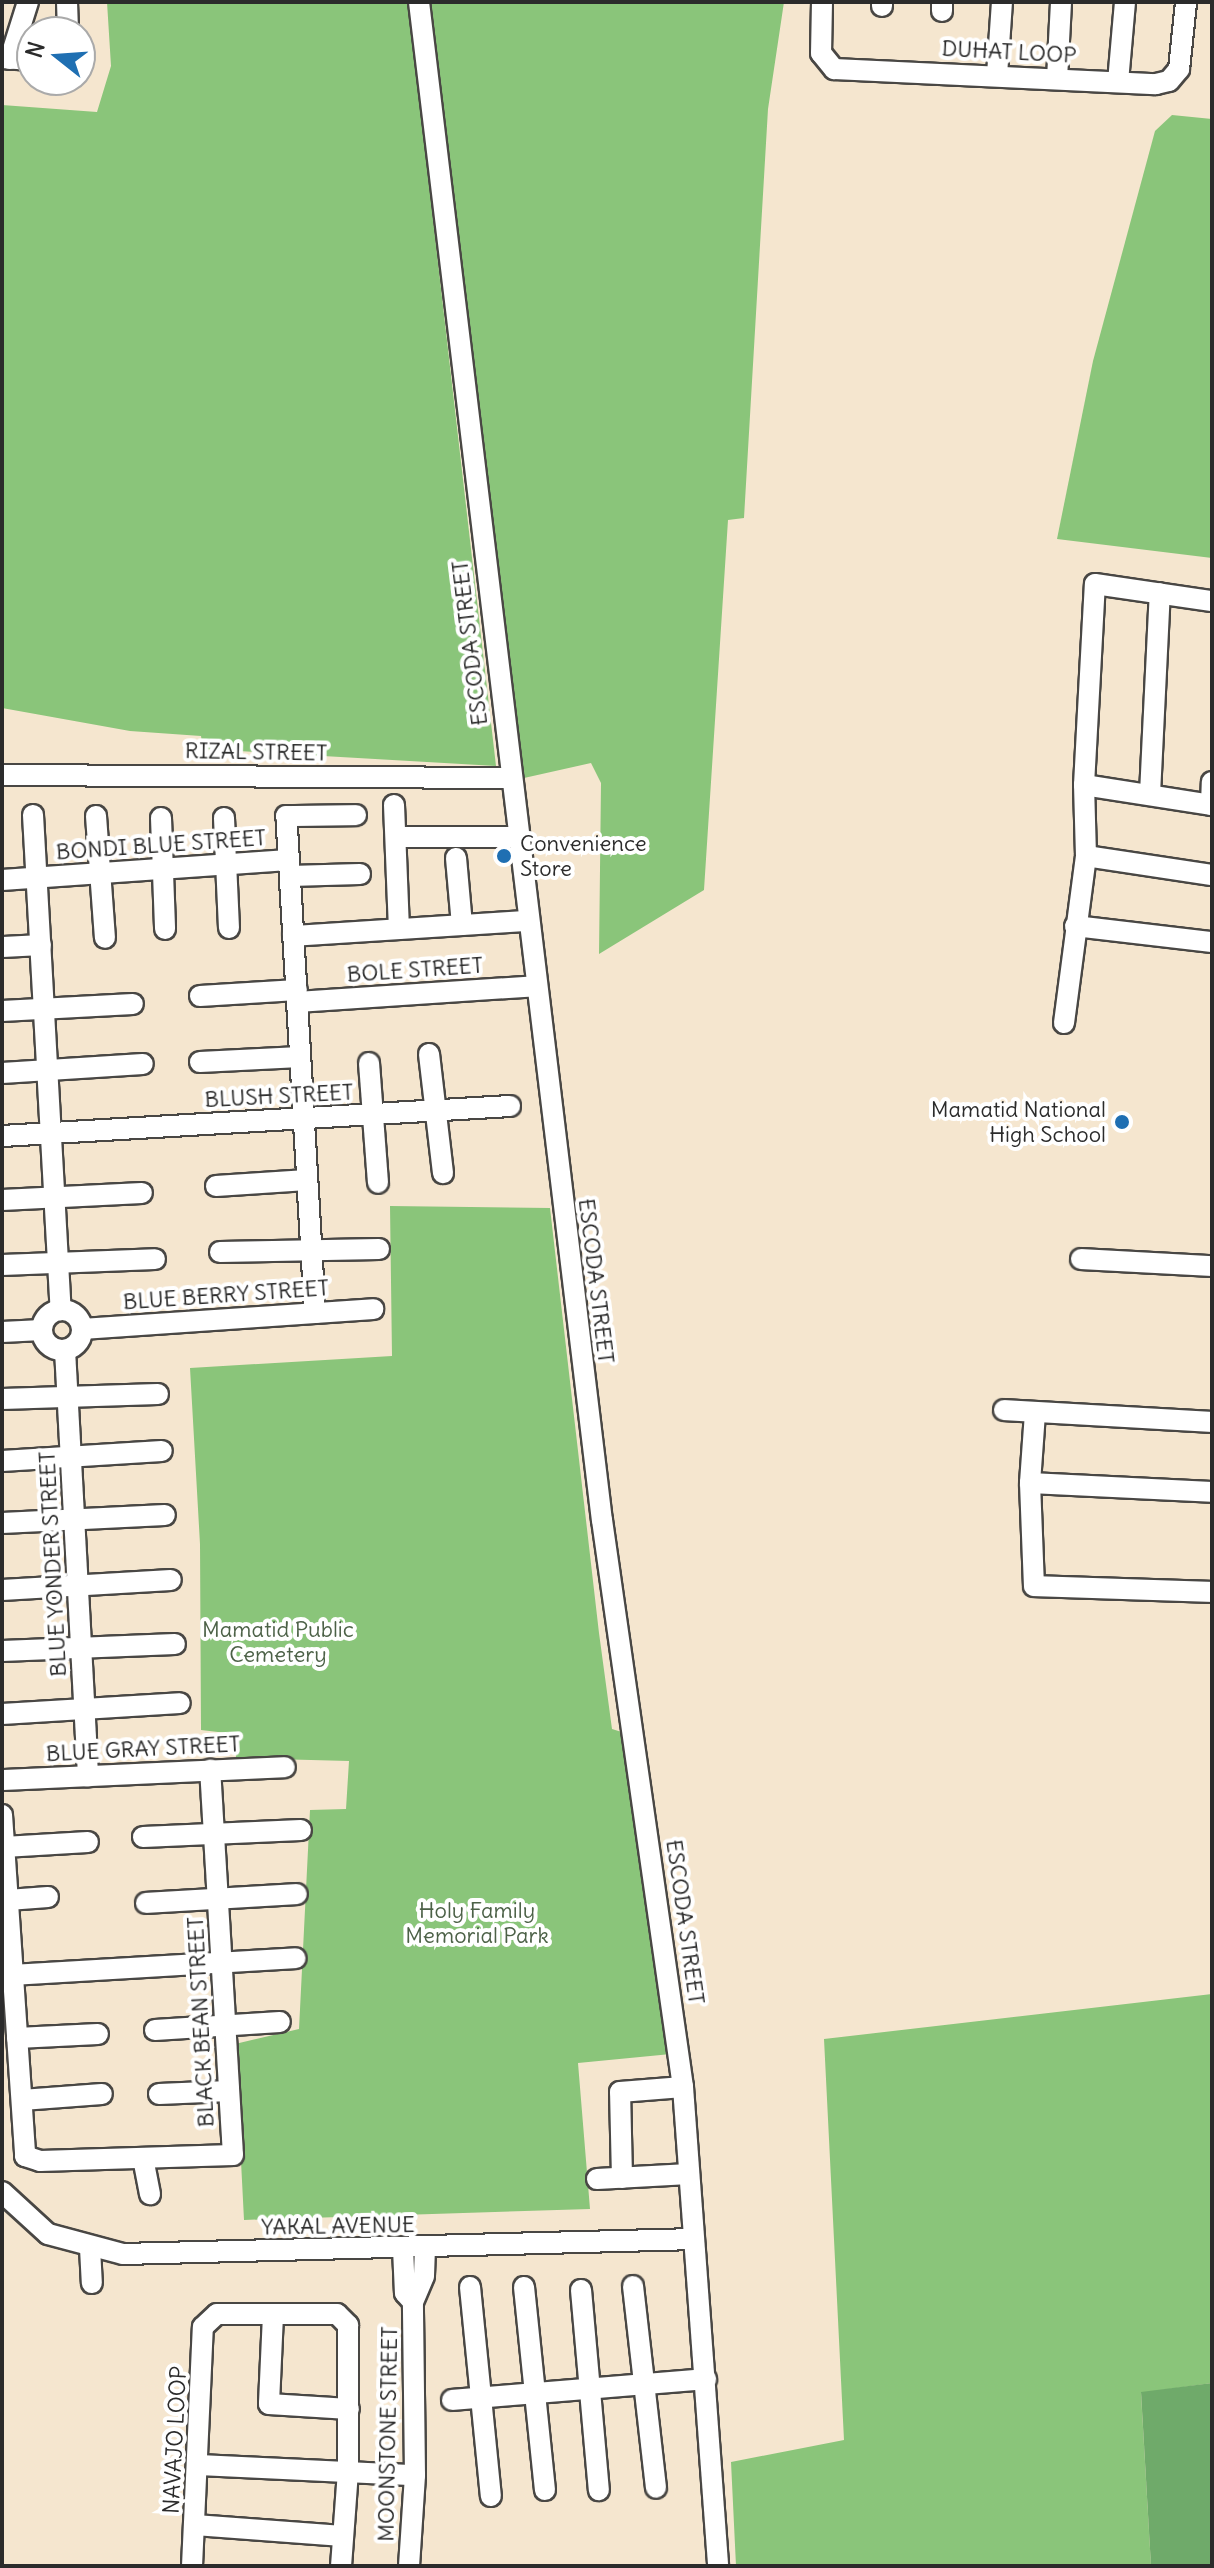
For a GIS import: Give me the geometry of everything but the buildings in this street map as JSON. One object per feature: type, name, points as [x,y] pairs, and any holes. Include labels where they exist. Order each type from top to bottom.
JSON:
[{"type":"street","points":[[6,59],[28,2]]},
{"type":"street","name":"ESCODA STREET","points":[[419,2],[527,921],[602,1520],[683,2087],[718,2566]]},
{"type":"street","name":"DUHAT LOOP","points":[[822,2],[821,53],[834,69],[1156,84],[1169,81],[1179,69],[1186,2]]},
{"type":"street","points":[[997,75],[1002,2]]},
{"type":"street","points":[[1057,79],[1061,2]]},
{"type":"street","points":[[1118,82],[1125,2]]},
{"type":"street","points":[[1064,1023],[1086,856],[1084,785],[1095,584],[1212,601]]},
{"type":"street","points":[[1150,794],[1160,593]]},
{"type":"street","name":"RIZAL STREET","points":[[2,775],[510,778]]},
{"type":"street","points":[[1084,785],[1211,805],[1212,782]]},
{"type":"street","points":[[394,805],[399,929]]},
{"type":"street","points":[[33,815],[61,1310]]},
{"type":"street","points":[[315,1313],[286,816],[356,815]]},
{"type":"street","points":[[96,816],[105,938]]},
{"type":"street","points":[[161,818],[165,929]]},
{"type":"street","points":[[224,818],[229,928]]},
{"type":"street","points":[[396,837],[517,837]]},
{"type":"street","points":[[1086,856],[1212,875]]},
{"type":"street","points":[[456,858],[462,925]]},
{"type":"street","name":"BONDI BLUE STREET","points":[[2,880],[225,864],[360,874]]},
{"type":"street","points":[[293,936],[527,921]]},
{"type":"street","points":[[1075,926],[1212,942]]},
{"type":"street","points":[[2,947],[41,945]]},
{"type":"street","name":"BOLE STREET","points":[[200,996],[297,996],[535,986]]},
{"type":"street","points":[[2,1011],[133,1004]]},
{"type":"street","points":[[429,1054],[443,1173]]},
{"type":"street","points":[[200,1062],[300,1057]]},
{"type":"street","points":[[369,1063],[378,1183]]},
{"type":"street","points":[[2,1073],[143,1064]]},
{"type":"street","name":"BLUSH STREET","points":[[2,1136],[510,1106]]},
{"type":"street","points":[[216,1186],[307,1180]]},
{"type":"street","points":[[2,1200],[142,1193]]},
{"type":"street","points":[[220,1252],[379,1249]]},
{"type":"street","points":[[2,1265],[155,1259]]},
{"type":"street","points":[[1081,1259],[1212,1266]]},
{"type":"street","name":"BLUE BERRY STREET","points":[[82,1329],[373,1309]]},
{"type":"street","points":[[61,1310],[76,1315],[82,1329],[76,1345],[65,1350],[49,1345],[42,1330],[50,1314],[61,1310]]},
{"type":"street","points":[[2,1332],[42,1330]]},
{"type":"street","name":"BLUE YONDER STREET","points":[[65,1350],[88,1776]]},
{"type":"street","points":[[2,1399],[158,1394]]},
{"type":"street","points":[[1004,1410],[1212,1422]]},
{"type":"street","points":[[1035,1413],[1030,1483],[1034,1586],[1212,1592]]},
{"type":"street","points":[[2,1461],[162,1451]]},
{"type":"street","points":[[1030,1483],[1212,1492]]},
{"type":"street","points":[[2,1523],[165,1515]]},
{"type":"street","points":[[2,1590],[171,1580]]},
{"type":"street","points":[[2,1651],[175,1644]]},
{"type":"street","points":[[2,1714],[180,1703]]},
{"type":"street","name":"BLUE GRAY STREET","points":[[2,1780],[285,1767]]},
{"type":"street","name":"BLACK BEAN STREET","points":[[2,1815],[25,2156],[40,2161],[233,2155],[210,1770]]},
{"type":"street","points":[[143,1837],[301,1830]]},
{"type":"street","points":[[4,1847],[88,1842]]},
{"type":"street","points":[[146,1903],[297,1894]]},
{"type":"street","points":[[8,1900],[48,1897]]},
{"type":"street","points":[[13,1975],[295,1958]]},
{"type":"street","points":[[155,2030],[280,2022]]},
{"type":"street","points":[[17,2038],[98,2034]]},
{"type":"street","points":[[622,2178],[620,2092],[683,2087]]},
{"type":"street","points":[[159,2094],[229,2091]]},
{"type":"street","points":[[22,2100],[102,2094]]},
{"type":"street","points":[[143,2158],[150,2194]]},
{"type":"street","points":[[597,2179],[689,2174]]},
{"type":"street","name":"YAKAL AVENUE","points":[[2,2192],[48,2234],[90,2248],[123,2254],[694,2239]]},
{"type":"street","points":[[90,2248],[92,2283]]},
{"type":"street","name":"MOONSTONE STREET","points":[[403,2248],[405,2293],[413,2302]]},
{"type":"street","name":"MOONSTONE STREET","points":[[409,2566],[415,2475],[413,2302],[424,2276],[425,2248]]},
{"type":"street","points":[[633,2286],[656,2488]]},
{"type":"street","points":[[470,2287],[484,2397],[491,2496]]},
{"type":"street","points":[[524,2287],[545,2490]]},
{"type":"street","points":[[581,2290],[599,2490]]},
{"type":"street","points":[[341,2566],[349,2409],[344,2317],[273,2315],[269,2404],[349,2409]]},
{"type":"street","name":"NAVAJO LOOP","points":[[192,2566],[203,2327],[210,2318],[273,2315]]},
{"type":"street","points":[[452,2400],[706,2379]]},
{"type":"street","points":[[199,2465],[415,2475]]},
{"type":"street","points":[[195,2525],[343,2536]]},
{"type":"green space","points":[[107,2],[408,2],[496,766],[203,749],[201,736],[130,731],[2,708],[2,105],[97,112],[111,66]]},
{"type":"green space","points":[[428,2],[784,2],[768,109],[744,518],[728,520],[704,890],[599,954],[601,783],[591,763],[524,778]]},
{"type":"green space","points":[[1172,115],[1212,119],[1212,558],[1057,539],[1093,361],[1155,131]]},
{"type":"green space","points":[[390,1206],[550,1208],[612,1729],[628,1734],[671,2054],[578,2063],[590,2209],[244,2220],[235,2044],[299,2029],[310,1810],[346,1809],[349,1761],[236,1758],[235,1734],[201,1730],[200,1544],[190,1368],[392,1356]]},
{"type":"green space","points":[[1212,1994],[1212,2383],[1141,2393],[1151,2566],[736,2566],[731,2462],[844,2440],[824,2039]]},
{"type":"green space","points":[[1212,2383],[1212,2566],[1151,2566],[1141,2392]]},
{"type":"place","name":"Convenience Store","points":[[504,856]]},
{"type":"place","name":"Mamatid National High School","points":[[1122,1122]]},
{"type":"park label","name":"Mamatid Public Cemetery","points":[[278,1642]]},
{"type":"park label","name":"Holy Family Memorial Park","points":[[477,1922]]}]
